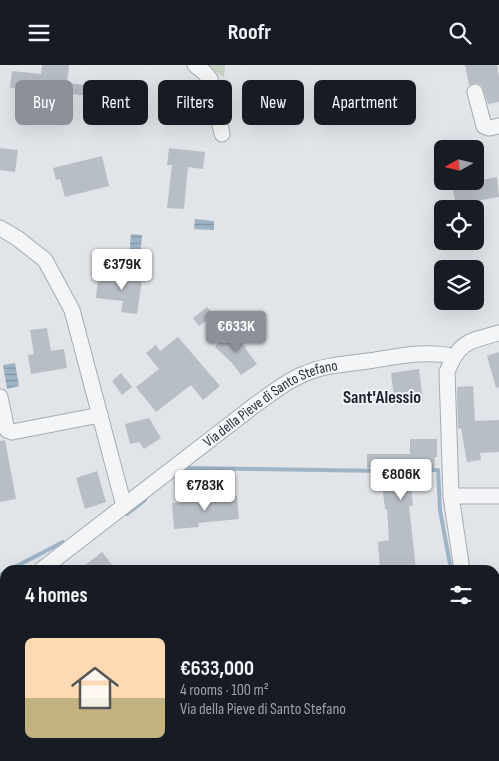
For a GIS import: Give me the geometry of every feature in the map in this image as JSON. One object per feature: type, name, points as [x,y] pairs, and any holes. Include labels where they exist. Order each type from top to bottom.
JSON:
[{"type":"street","points":[[195,65],[210,79],[222,135]]},
{"type":"street","points":[[475,92],[484,126],[489,128],[499,126]]},
{"type":"street","points":[[0,228],[17,238],[45,260],[72,310],[124,506]]},
{"type":"street","points":[[461,565],[451,496],[447,372],[453,356],[460,347],[473,340],[499,333]]},
{"type":"street","name":"Via della Pieve di Santo Stefano","points":[[47,565],[255,405],[303,374],[339,365],[420,354],[440,353],[453,356]]},
{"type":"street","points":[[0,397],[8,430],[12,432],[100,415]]},
{"type":"street","points":[[451,496],[499,496]]},
{"type":"green space","points":[[205,65],[225,65],[224,77]]},
{"type":"water","points":[[195,219],[214,221],[214,230],[194,229]]},
{"type":"water","points":[[131,234],[142,235],[140,258],[129,257]]},
{"type":"water","points":[[15,363],[19,386],[7,389],[3,365]]},
{"type":"building","points":[[42,65],[69,65],[67,80],[15,80],[15,88],[10,88],[12,71],[41,74]]},
{"type":"building","points":[[465,65],[497,65],[499,102],[488,104],[482,86],[477,83],[469,85]]},
{"type":"building","points":[[73,84],[83,85],[83,95],[73,94]]},
{"type":"building","points":[[0,148],[18,150],[15,172],[0,170]]},
{"type":"building","points":[[169,148],[205,152],[203,169],[188,167],[184,209],[167,208],[172,165],[167,165]]},
{"type":"building","points":[[102,156],[109,186],[65,197],[60,179],[56,180],[53,168]]},
{"type":"building","points":[[497,177],[499,197],[482,200],[455,200],[453,190],[484,190],[484,180]]},
{"type":"building","points":[[127,271],[143,274],[137,314],[121,312],[123,301],[96,298],[98,277],[126,280]]},
{"type":"building","points":[[207,307],[214,315],[199,326],[193,318]]},
{"type":"building","points":[[47,328],[51,351],[64,349],[67,368],[31,374],[28,355],[34,354],[30,330]]},
{"type":"building","points":[[229,331],[246,347],[257,364],[241,375],[232,363],[215,347]]},
{"type":"building","points":[[178,337],[220,386],[203,400],[191,385],[156,412],[136,387],[159,369],[146,353],[156,345],[160,351]]},
{"type":"building","points":[[499,352],[499,387],[496,388],[487,356]]},
{"type":"building","points":[[419,369],[423,401],[395,405],[391,373]]},
{"type":"building","points":[[121,373],[132,387],[122,395],[112,381]]},
{"type":"building","points":[[473,386],[475,421],[499,420],[499,452],[480,453],[481,460],[467,462],[461,428],[458,429],[457,387]]},
{"type":"building","points":[[149,418],[161,438],[144,449],[139,442],[130,444],[125,424]]},
{"type":"building","points":[[410,439],[437,439],[437,457],[435,457],[434,468],[409,468],[413,506],[409,506],[415,565],[380,565],[378,542],[389,540],[387,509],[385,509],[380,468],[367,468],[367,454],[410,454]]},
{"type":"building","points":[[5,440],[16,499],[0,502],[0,441]]},
{"type":"building","points":[[97,471],[106,502],[85,509],[76,478]]},
{"type":"building","points":[[237,496],[239,519],[198,523],[199,527],[174,529],[172,503],[215,500],[215,498]]},
{"type":"building","points":[[102,552],[112,565],[85,565]]},
{"type":"waterway","points":[[183,468],[385,471]]},
{"type":"waterway","points":[[405,470],[438,470],[440,510],[450,565]]},
{"type":"waterway","points":[[127,514],[145,500]]},
{"type":"waterway","points":[[19,565],[63,542]]},
{"type":"district","name":"Sant'Alessio","points":[[382,397]]}]
